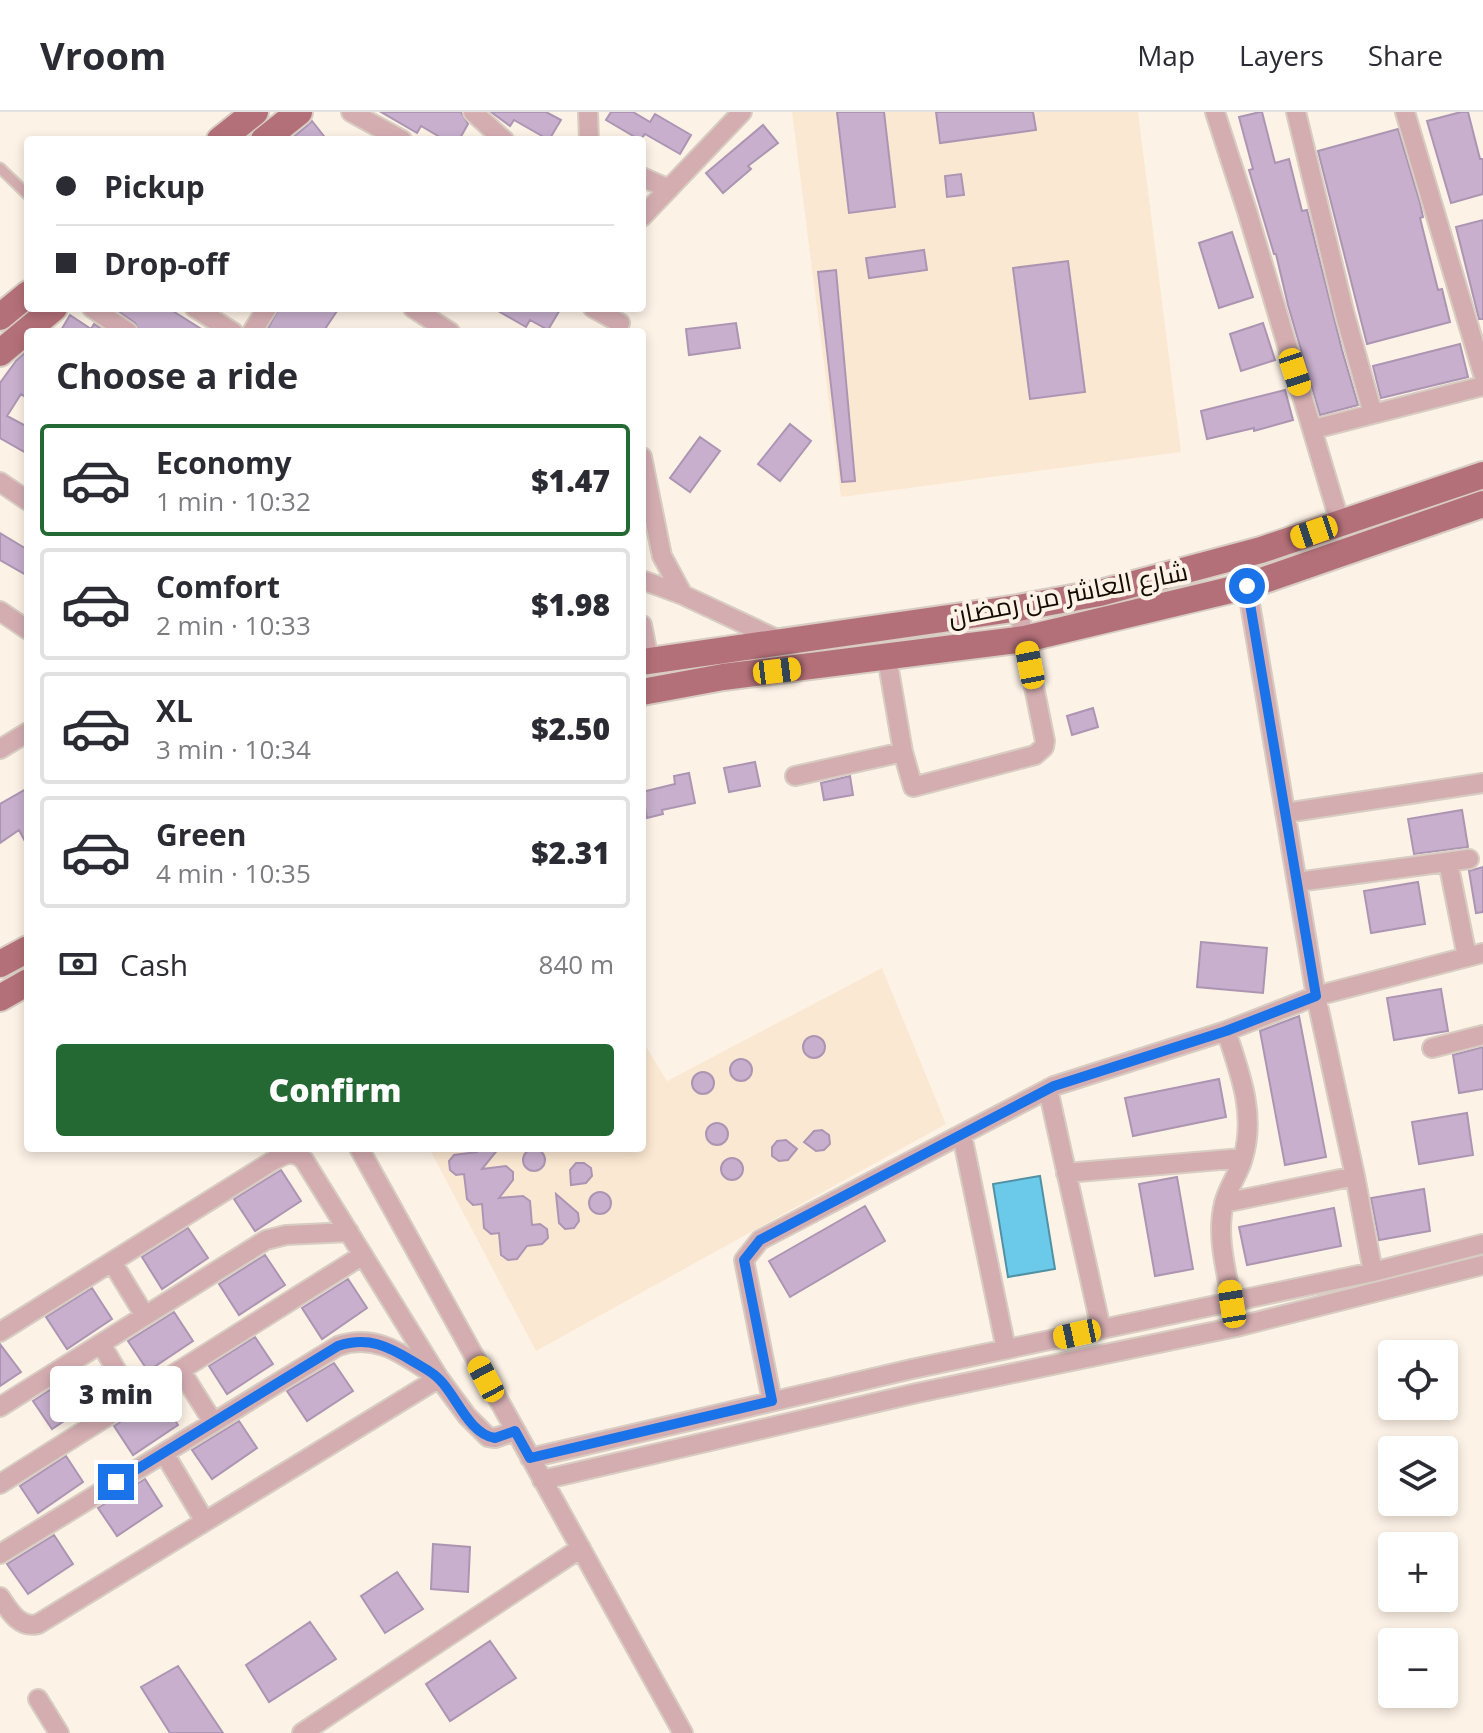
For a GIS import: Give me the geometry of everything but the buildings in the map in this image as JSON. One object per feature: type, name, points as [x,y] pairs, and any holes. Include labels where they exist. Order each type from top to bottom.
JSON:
[{"type":"main road","points":[[225,136],[255,112]]},
{"type":"main road","points":[[269,136],[299,112]]},
{"type":"main road","points":[[0,317],[24,297]]},
{"type":"main road","points":[[38,328],[51,312]]},
{"type":"main road","points":[[0,353],[24,337]]},
{"type":"main road","name":"شارع العاشر من رمضان","points":[[646,661],[1018,608],[1100,593],[1261,550],[1483,475]]},
{"type":"main road","name":"شارع العاشر من رمضان","points":[[646,691],[723,677],[1025,639],[1247,586],[1483,504]]},
{"type":"main road","points":[[0,964],[24,951]]},
{"type":"main road","points":[[0,998],[24,984]]},
{"type":"street","points":[[351,112],[379,136]]},
{"type":"street","points":[[473,112],[500,136]]},
{"type":"street","points":[[588,112],[589,136]]},
{"type":"street","points":[[646,213],[742,112]]},
{"type":"street","points":[[1215,112],[1314,429],[1340,523]]},
{"type":"street","points":[[1296,112],[1345,315],[1373,414]]},
{"type":"street","points":[[1405,112],[1479,348],[1483,374]]},
{"type":"street","points":[[646,179],[669,189]]},
{"type":"street","points":[[98,312],[122,328]]},
{"type":"street","points":[[201,312],[227,328]]},
{"type":"street","points":[[419,312],[444,328]]},
{"type":"street","points":[[1314,429],[1483,386]]},
{"type":"street","points":[[646,477],[662,556],[683,595]]},
{"type":"street","points":[[0,482],[24,498]]},
{"type":"street","points":[[646,581],[683,595],[781,641]]},
{"type":"street","points":[[1247,586],[1316,996],[1373,1272]]},
{"type":"street","points":[[887,658],[903,752],[911,784],[917,788],[1040,753],[1045,741],[1018,608]]},
{"type":"street","points":[[0,611],[24,627]]},
{"type":"street","points":[[0,749],[24,734]]},
{"type":"street","points":[[795,776],[903,752]]},
{"type":"street","points":[[1285,813],[1483,783]]},
{"type":"street","points":[[1297,882],[1469,859]]},
{"type":"street","points":[[772,1401],[744,1260],[760,1240],[1048,1089],[1226,1031],[1316,996],[1475,955],[1448,862]]},
{"type":"street","points":[[1226,1031],[1247,1102],[1248,1128],[1243,1158],[1224,1203],[1222,1227],[1236,1327]]},
{"type":"street","points":[[1432,1048],[1483,1035]]},
{"type":"street","points":[[1048,1089],[1101,1329]]},
{"type":"street","points":[[962,1135],[1006,1349]]},
{"type":"street","points":[[361,1152],[683,1733]]},
{"type":"street","points":[[0,1332],[284,1154],[296,1154],[304,1160],[439,1378],[467,1416],[488,1437],[495,1438],[515,1431]]},
{"type":"street","points":[[1066,1173],[1243,1158]]},
{"type":"street","points":[[1224,1203],[1355,1176]]},
{"type":"street","points":[[0,1407],[266,1240],[286,1235],[349,1232]]},
{"type":"street","points":[[530,1458],[1006,1349],[1232,1304],[1483,1244]]},
{"type":"street","points":[[0,1484],[363,1255]]},
{"type":"street","points":[[112,1262],[145,1316]]},
{"type":"street","points":[[542,1480],[917,1393],[1236,1327],[1483,1265]]},
{"type":"street","points":[[0,1554],[338,1346],[367,1341],[388,1346],[439,1378]]},
{"type":"street","points":[[101,1344],[134,1400]]},
{"type":"street","points":[[181,1371],[213,1422]]},
{"type":"street","points":[[0,1597],[22,1623],[38,1624],[439,1378]]},
{"type":"street","points":[[164,1453],[204,1520]]},
{"type":"street","points":[[302,1733],[581,1548]]},
{"type":"street","points":[[38,1699],[59,1733]]},
{"type":"lane","points":[[0,168],[24,191]]},
{"type":"shaded area","points":[[792,112],[1138,112],[1181,452],[841,497]]},
{"type":"shaded area","points":[[882,968],[946,1124],[536,1351],[431,1152],[646,1152],[646,1047],[667,1081]]},
{"type":"water","points":[[1040,1176],[1055,1269],[1008,1277],[993,1184]]},
{"type":"route","points":[[116,1482],[338,1346],[353,1341],[388,1346],[439,1378],[481,1432],[495,1438],[515,1431],[530,1458],[772,1401],[744,1260],[760,1240],[1054,1086],[1226,1031],[1316,996],[1247,586]]}]
